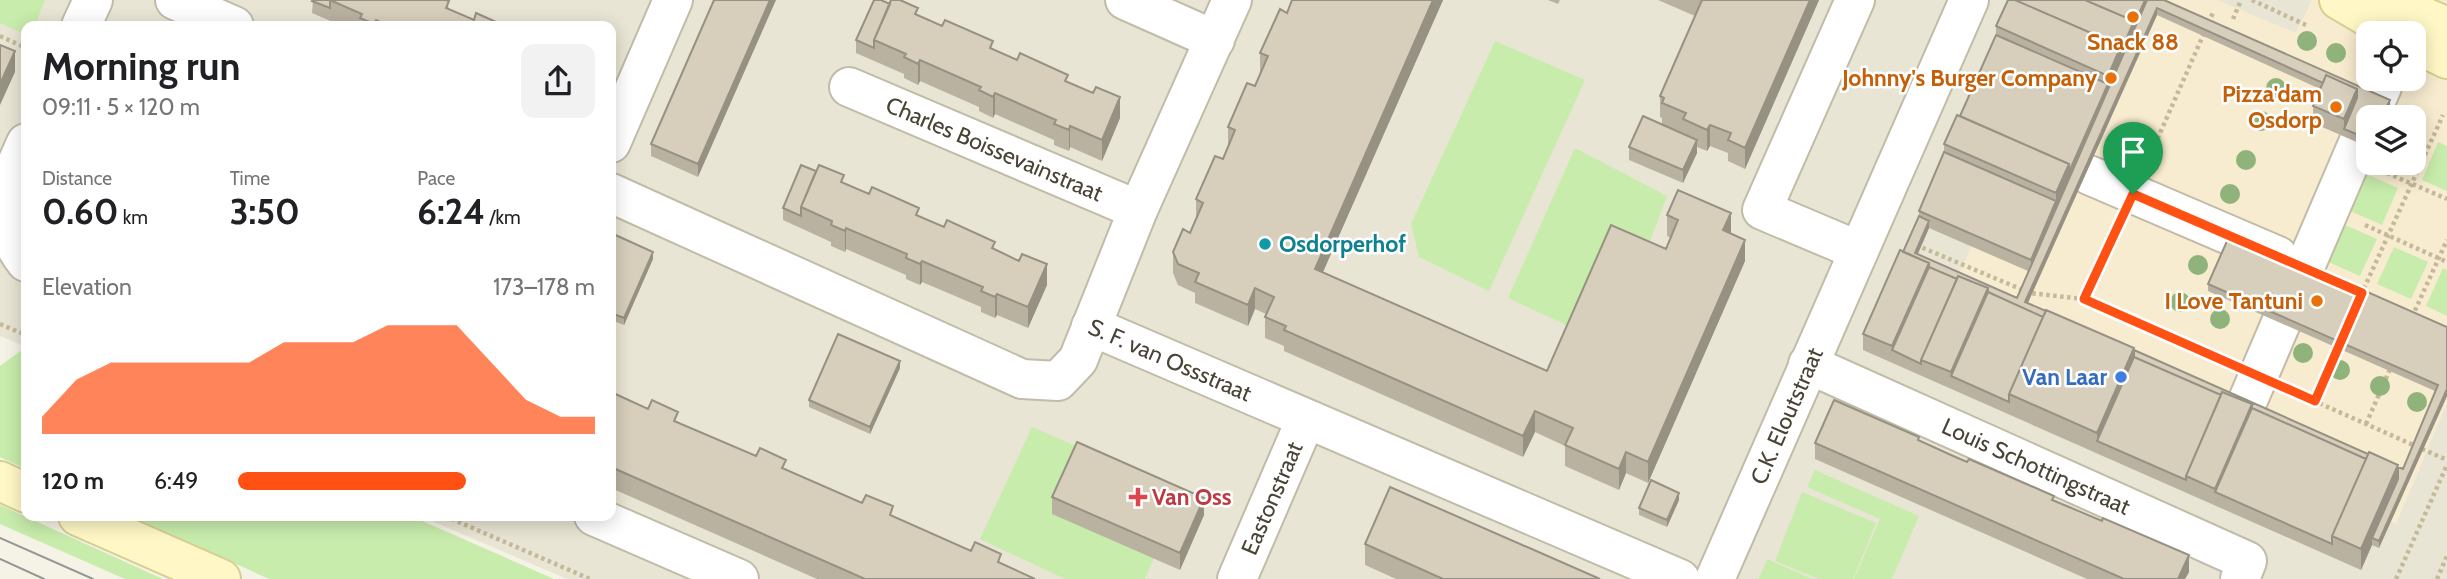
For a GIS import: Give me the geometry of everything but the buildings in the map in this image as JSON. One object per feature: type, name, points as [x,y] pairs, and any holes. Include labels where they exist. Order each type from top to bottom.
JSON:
[{"type":"main road","points":[[2339,0],[2375,21]]},
{"type":"main road","points":[[2386,0],[2447,27]]},
{"type":"main road","points":[[2426,48],[2447,59]]},
{"type":"main road","points":[[0,481],[21,491]]},
{"type":"main road","points":[[89,521],[221,579]]},
{"type":"street","points":[[82,21],[93,0]]},
{"type":"street","points":[[175,0],[223,21]]},
{"type":"street","points":[[1125,0],[1215,40]]},
{"type":"street","points":[[1091,326],[1138,210],[1232,0]]},
{"type":"street","points":[[1855,0],[1762,210],[1863,238]]},
{"type":"street","name":"C.K. Eloutstraat","points":[[1715,579],[1969,0]]},
{"type":"street","points":[[616,131],[671,1]]},
{"type":"street","name":"Charles Boissevainstraat","points":[[849,87],[1138,210]]},
{"type":"street","points":[[2251,392],[2356,148]]},
{"type":"street","points":[[21,151],[4,179],[12,245],[21,256]]},
{"type":"street","points":[[2089,175],[2304,267],[2348,294]]},
{"type":"street","name":"S. F. van Ossstraat","points":[[616,195],[1022,379],[1058,381],[1078,360],[1091,326],[1680,579]]},
{"type":"street","name":"Louis Schottingstraat","points":[[1808,364],[2248,561],[2239,579]]},
{"type":"street","name":"Eastonstraat","points":[[1237,579],[1306,419]]},
{"type":"street","points":[[606,521],[739,579]]},
{"type":"path","points":[[2233,19],[2241,0]]},
{"type":"path","points":[[2084,299],[2214,11]]},
{"type":"path","points":[[0,36],[21,46]]},
{"type":"path","points":[[2348,294],[2388,236],[2443,115]]},
{"type":"path","points":[[2352,157],[2447,200]]},
{"type":"path","points":[[2329,209],[2447,262]]},
{"type":"path","points":[[1863,238],[2030,293],[2084,299],[2251,392],[2315,401],[2447,463],[2396,579]]},
{"type":"path","points":[[2408,327],[2447,240]]},
{"type":"path","points":[[0,324],[21,333]]},
{"type":"path","points":[[2315,401],[2341,341]]},
{"type":"path","points":[[2366,424],[2392,363]]},
{"type":"path","points":[[457,521],[590,579]]},
{"type":"path","points":[[2437,579],[2447,556]]},
{"type":"shaded area","points":[[0,0],[2447,0],[2447,579],[567,579],[432,521],[616,521],[616,21],[21,21],[21,345],[0,336]]},
{"type":"shaded area","points":[[2059,0],[2217,0],[2296,33],[2312,0],[2447,0],[2447,403],[2396,524],[1936,323],[2081,10]]},
{"type":"green space","points":[[0,0],[45,0],[37,21],[21,21],[21,33],[0,23]]},
{"type":"green space","points":[[1495,41],[1585,80],[1489,291],[1419,257],[1411,224]]},
{"type":"green space","points":[[2438,142],[2447,146],[2447,191],[2422,180]]},
{"type":"green space","points":[[1575,148],[1667,196],[1649,244],[1606,237],[1566,325],[1508,298]]},
{"type":"green space","points":[[2363,175],[2398,188],[2382,225],[2348,210]]},
{"type":"green space","points":[[2343,224],[2377,239],[2360,276],[2326,261]]},
{"type":"green space","points":[[2394,247],[2428,262],[2411,299],[2377,284]]},
{"type":"green space","points":[[2443,268],[2447,270],[2447,316],[2426,306]]},
{"type":"green space","points":[[21,351],[21,467],[0,457],[0,366]]},
{"type":"green space","points":[[1032,427],[1136,472],[1157,551],[1145,579],[1065,579],[980,539]]},
{"type":"green space","points":[[1815,470],[1919,516],[1892,579],[1854,579],[1880,519],[1807,487]]},
{"type":"green space","points":[[1802,492],[1876,523],[1853,579],[1819,579],[1775,561]]},
{"type":"green space","points":[[0,505],[21,515],[21,521],[35,521],[163,579],[125,579],[0,524]]},
{"type":"green space","points":[[141,521],[422,521],[554,579],[269,579]]},
{"type":"green space","points":[[1767,559],[1812,579],[1759,579]]},
{"type":"tram line","points":[[0,538],[93,579]]},
{"type":"tram line","points":[[0,559],[44,579]]},
{"type":"place","name":"Snack 88","points":[[2133,17]]},
{"type":"place","name":"Johnny's Burger Company","points":[[2111,78]]},
{"type":"place","name":"Pizza'dam Osdorp","points":[[2336,107]]},
{"type":"place","name":"Osdorperhof","points":[[1265,244]]},
{"type":"place","name":"I Love Tantuni","points":[[2317,301]]},
{"type":"place","name":"Van Laar","points":[[2121,377]]},
{"type":"place","name":"Van Oss","points":[[1138,497]]},
{"type":"route","points":[[2133,194],[2362,293],[2315,401],[2084,299],[2133,194]]}]
